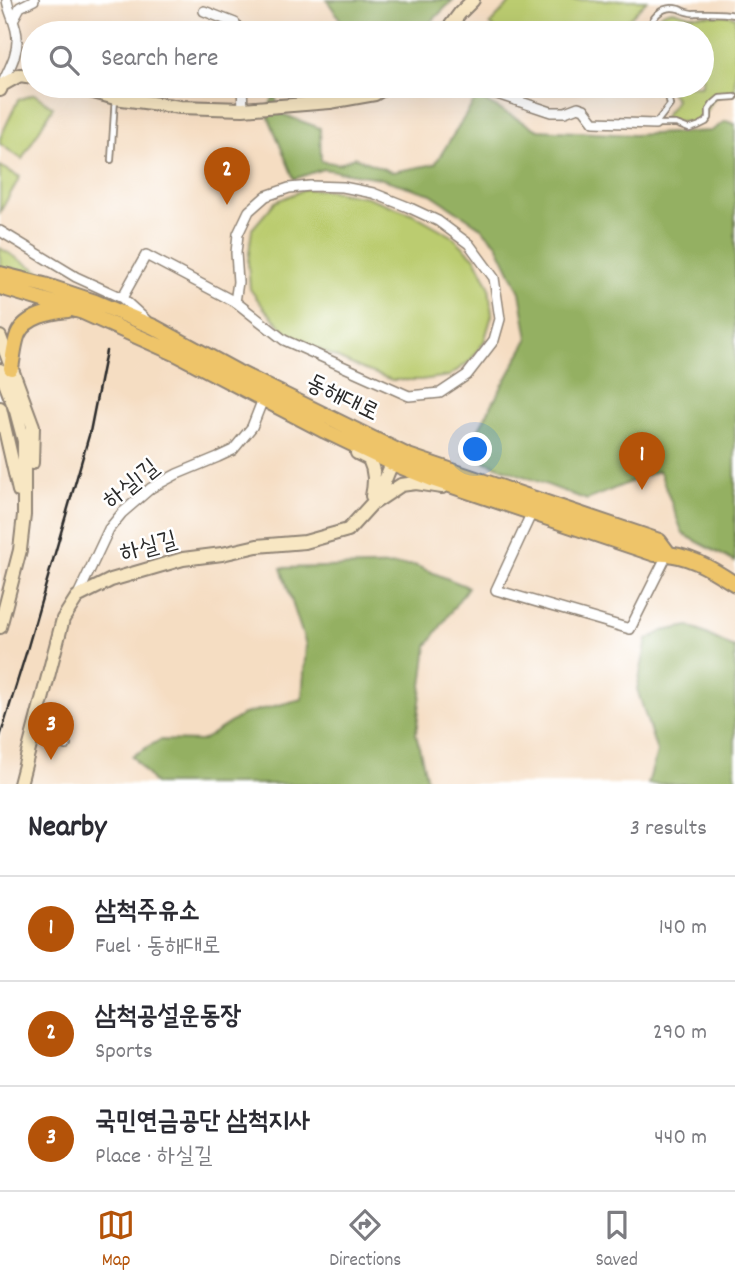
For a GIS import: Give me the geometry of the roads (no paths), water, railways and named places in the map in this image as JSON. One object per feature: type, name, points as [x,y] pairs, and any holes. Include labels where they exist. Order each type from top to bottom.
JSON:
[{"type":"main road","name":"동해대로","points":[[0,274],[95,302],[155,327],[432,479],[655,554],[668,553],[683,557],[719,573],[735,584]]},
{"type":"main road","name":"동해대로","points":[[0,287],[72,309],[177,354],[325,431],[394,457],[659,541],[668,553]]},
{"type":"main road","points":[[6,369],[18,333],[31,320],[44,313],[72,309]]},
{"type":"street","points":[[1,88],[13,60],[18,37],[7,0]]},
{"type":"street","points":[[13,20],[20,8],[34,0]]},
{"type":"street","points":[[454,21],[473,0]]},
{"type":"street","points":[[204,11],[230,21]]},
{"type":"street","points":[[1,88],[21,75]]},
{"type":"street","points":[[122,98],[180,107],[243,109],[352,98]]},
{"type":"street","points":[[243,98],[243,109]]},
{"type":"street","points":[[509,98],[551,112],[565,112],[578,107],[584,109],[594,122],[655,124]]},
{"type":"street","points":[[122,298],[146,255],[235,302],[284,340],[410,396],[440,393],[467,375],[494,340],[500,319],[494,278],[468,244],[438,221],[408,207],[373,193],[343,187],[289,188],[267,196],[249,211],[238,234],[238,282],[235,302]]},
{"type":"street","points":[[0,231],[76,277],[122,298],[155,327]]},
{"type":"street","points":[[0,337],[6,369],[33,426],[32,463],[20,550],[0,626]]},
{"type":"street","name":"하실1길","points":[[77,597],[108,529],[122,513],[151,488],[233,450],[252,427],[263,399]]},
{"type":"street","points":[[0,408],[24,515]]},
{"type":"street","points":[[325,431],[354,452],[369,459],[374,469],[371,505]]},
{"type":"street","name":"하실길","points":[[77,597],[111,580],[183,559],[257,546],[305,542],[348,530],[378,497],[394,457]]},
{"type":"street","points":[[371,505],[401,485],[416,483],[491,498]]},
{"type":"street","points":[[532,512],[496,590],[630,628],[668,553]]},
{"type":"street","points":[[20,784],[63,619],[77,597]]},
{"type":"street","points":[[32,736],[66,744]]},
{"type":"lane","points":[[652,21],[661,10],[667,9],[693,14],[701,12],[735,15]]},
{"type":"lane","points":[[655,124],[676,124],[689,128],[698,126],[709,118],[713,103],[720,98],[735,97]]},
{"type":"lane","points":[[111,160],[115,98]]},
{"type":"lane","points":[[655,124],[670,105],[669,98]]},
{"type":"railway","points":[[0,737],[90,432],[106,351]]},
{"type":"place","name":"삼척공설운동장","points":[[227,205]]},
{"type":"place","name":"삼척주유소","points":[[642,490]]},
{"type":"place","name":"국민연금공단 삼척지사","points":[[51,760]]}]
